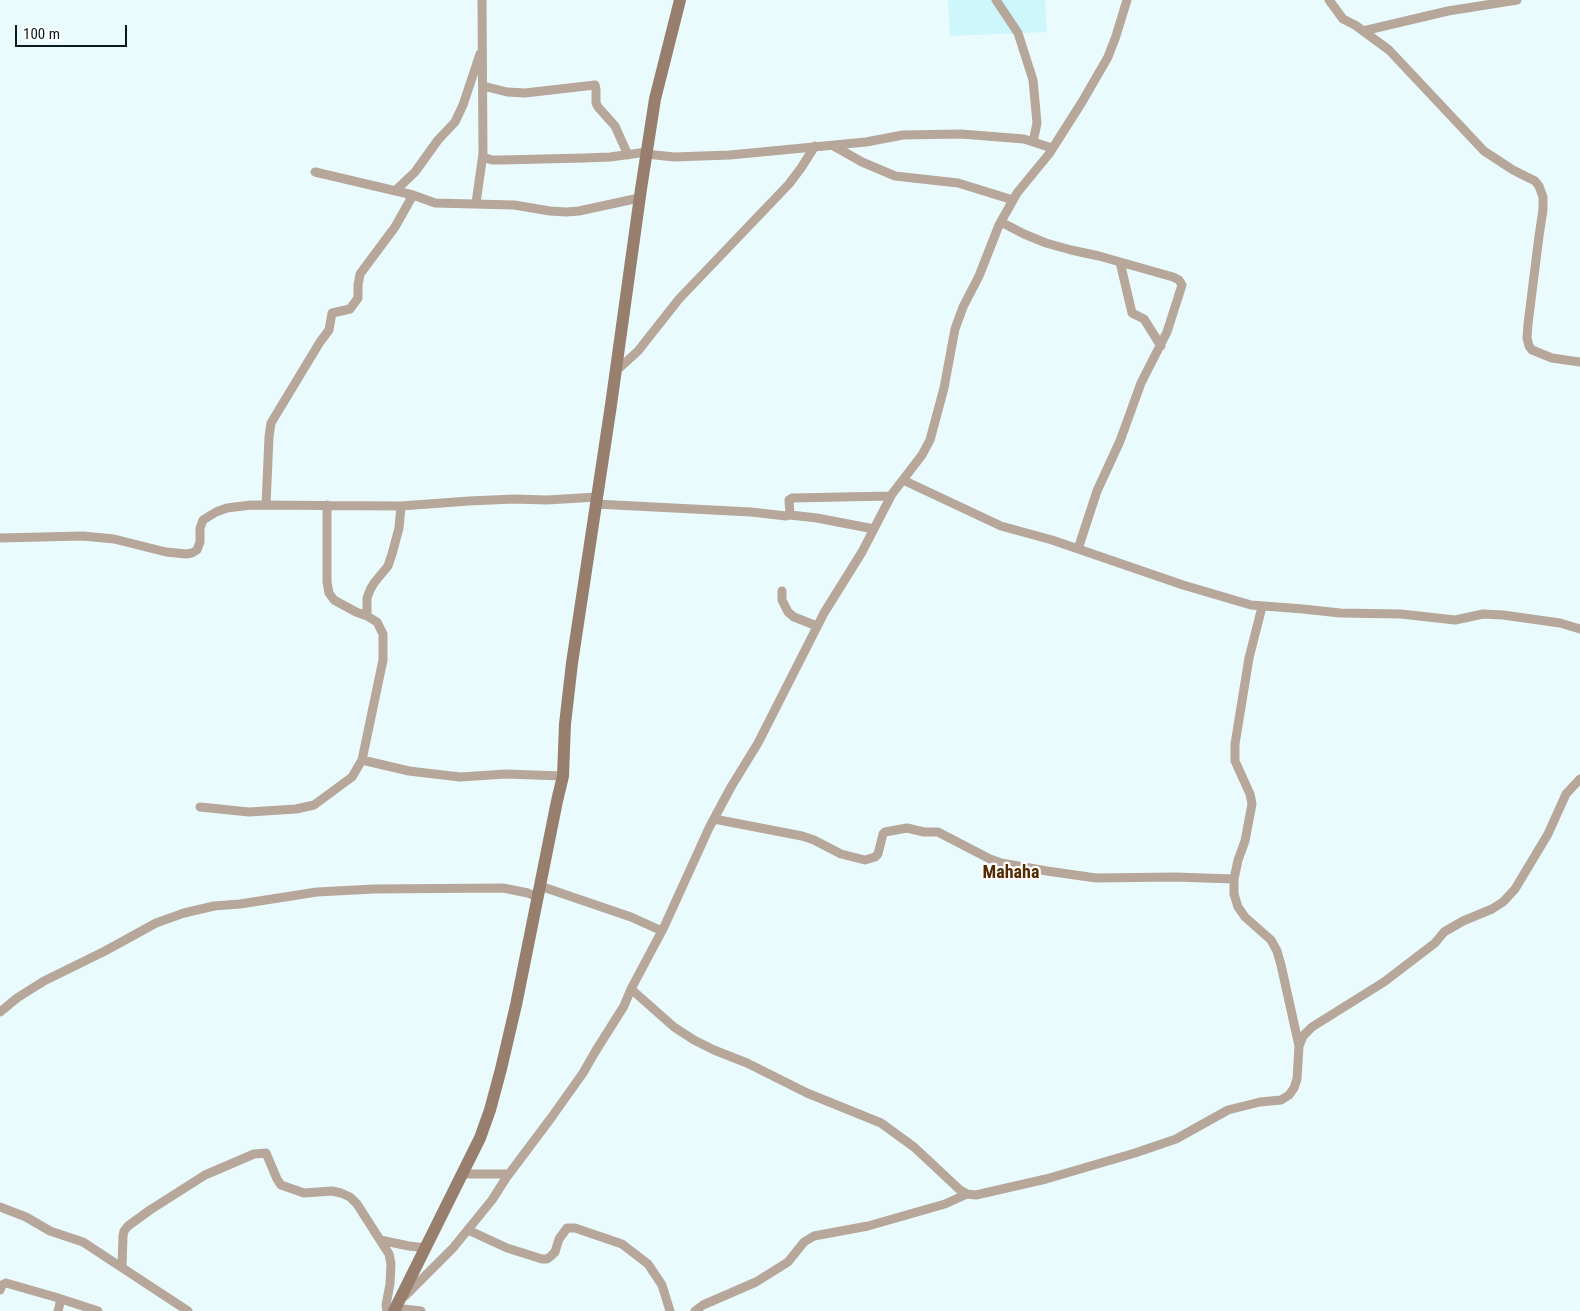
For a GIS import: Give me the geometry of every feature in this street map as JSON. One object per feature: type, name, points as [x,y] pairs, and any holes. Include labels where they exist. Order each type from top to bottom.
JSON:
[{"type":"main road","points":[[393,1308],[426,1248],[480,1138],[490,1110],[516,1005],[563,776],[565,724],[572,663],[597,501],[639,198],[655,99],[680,0]]},
{"type":"street","points":[[476,203],[483,157],[482,0]]},
{"type":"street","points":[[996,0],[1018,33],[1033,80],[1037,123],[1033,142]]},
{"type":"street","points":[[393,1308],[453,1248],[492,1200],[508,1174],[583,1073],[594,1052],[624,1006],[662,931],[714,819],[758,743],[824,613],[862,552],[891,496],[922,455],[930,440],[963,307],[979,276],[1001,222],[1017,193],[1052,148],[1082,102],[1108,57],[1127,0]]},
{"type":"street","points":[[1329,0],[1343,19],[1389,50],[1484,151],[1512,170],[1535,181],[1539,186],[1543,197],[1543,210],[1527,338],[1532,350],[1552,358],[1580,362]]},
{"type":"street","points":[[1362,30],[1517,0]]},
{"type":"street","points":[[396,191],[415,172],[438,140],[455,122],[463,105],[483,47]]},
{"type":"street","points":[[483,86],[507,92],[525,93],[595,85],[596,103],[616,126],[628,155]]},
{"type":"street","points":[[483,157],[492,160],[534,160],[610,157],[646,153],[674,156],[730,155],[866,142],[904,135],[961,134],[1024,139],[1052,148]]},
{"type":"street","points":[[832,145],[862,162],[896,176],[958,183],[1013,200]]},
{"type":"street","points":[[615,372],[638,351],[678,300],[789,184],[802,168],[815,146]]},
{"type":"street","points":[[315,172],[414,195],[435,202],[514,205],[566,212],[580,211],[639,198]]},
{"type":"street","points":[[266,505],[271,423],[315,349],[329,330],[332,312],[350,309],[358,298],[360,274],[395,227],[414,195]]},
{"type":"street","points":[[1001,222],[1046,243],[1173,277],[1181,282],[1182,288],[1168,332],[1141,383],[1120,442],[1101,482],[1078,550]]},
{"type":"street","points":[[1120,262],[1132,313],[1144,319],[1161,346]]},
{"type":"street","points":[[903,480],[1001,526],[1242,603],[1262,607],[1340,613],[1411,615],[1455,620],[1484,614],[1497,614],[1560,622],[1580,629]]},
{"type":"street","points":[[790,515],[790,500],[792,498],[891,496]]},
{"type":"street","points":[[0,538],[83,536],[114,539],[166,552],[186,554],[197,550],[200,542],[200,528],[204,520],[208,516],[228,508],[251,505],[401,506],[469,501],[597,501],[751,512],[773,516],[790,515],[874,529]]},
{"type":"street","points":[[200,807],[249,812],[296,809],[314,805],[352,777],[362,760],[383,660],[383,634],[377,622],[345,607],[334,600],[329,593],[327,582],[327,505]]},
{"type":"street","points":[[367,616],[367,598],[370,590],[388,566],[392,554],[399,528],[401,506]]},
{"type":"street","points":[[782,591],[782,600],[788,612],[794,617],[817,626]]},
{"type":"street","points":[[631,989],[674,1027],[694,1040],[747,1063],[817,1098],[881,1123],[914,1147],[960,1190],[967,1194],[976,1195],[1046,1179],[1135,1153],[1176,1139],[1228,1110],[1260,1102],[1281,1100],[1289,1095],[1297,1080],[1299,1046],[1281,965],[1271,940],[1245,917],[1238,907],[1234,894],[1234,879],[1245,841],[1252,804],[1250,794],[1235,761],[1234,744],[1249,658],[1262,607]]},
{"type":"street","points":[[362,760],[409,771],[460,776],[506,774],[563,776]]},
{"type":"street","points":[[1299,1046],[1303,1036],[1312,1027],[1384,982],[1435,943],[1444,932],[1503,902],[1515,889],[1548,834],[1566,794],[1580,779]]},
{"type":"street","points":[[714,819],[802,836],[814,840],[840,854],[866,860],[876,857],[885,832],[907,828],[924,832],[938,832],[995,861],[1046,871],[1096,878],[1175,877],[1234,879]]},
{"type":"street","points":[[0,1012],[17,998],[44,981],[156,923],[184,913],[214,906],[240,904],[317,892],[374,889],[503,888],[538,892],[631,917],[662,931]]},
{"type":"street","points":[[122,1267],[123,1236],[128,1226],[194,1182],[219,1169],[259,1153],[267,1154],[281,1185],[304,1193],[332,1191],[350,1198],[357,1204],[389,1254],[391,1264],[390,1284],[386,1305],[393,1308],[421,1311]]},
{"type":"street","points":[[463,1174],[508,1174]]},
{"type":"street","points":[[694,1311],[703,1305],[750,1285],[788,1262],[804,1242],[814,1236],[868,1226],[945,1204],[967,1194]]},
{"type":"street","points":[[0,1207],[26,1217],[50,1231],[83,1242],[184,1310]]},
{"type":"street","points":[[468,1230],[507,1248],[542,1259],[547,1259],[555,1252],[559,1239],[567,1228],[575,1228],[622,1244],[648,1264],[662,1285],[670,1311]]},
{"type":"street","points":[[380,1240],[426,1248]]},
{"type":"street","points":[[0,1290],[6,1284],[98,1311]]},
{"type":"street","points":[[58,1311],[61,1299]]},
{"type":"shaded area","points":[[948,0],[1045,0],[1047,32],[950,36]]},
{"type":"district","name":"Mahaha","points":[[1011,873]]}]
